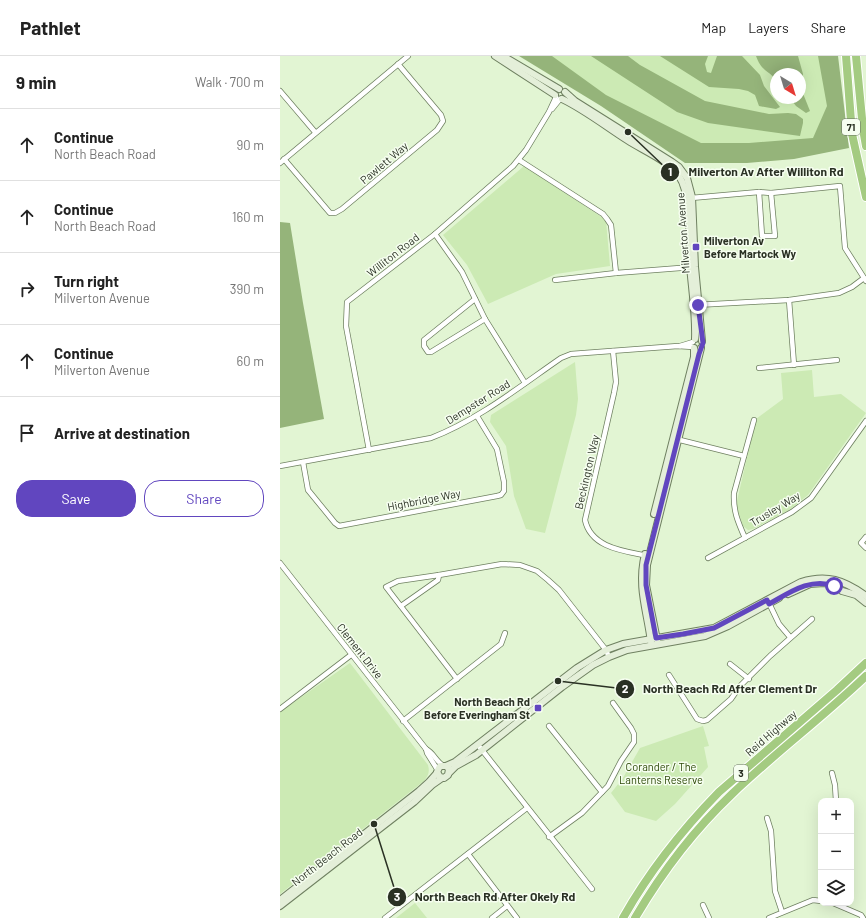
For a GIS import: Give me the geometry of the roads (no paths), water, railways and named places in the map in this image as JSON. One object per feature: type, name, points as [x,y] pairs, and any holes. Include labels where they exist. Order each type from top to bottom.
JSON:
[{"type":"highway","name":"71","points":[[846,56],[852,134],[866,197]]},
{"type":"highway","name":"71","points":[[856,56],[862,129],[866,146]]},
{"type":"highway","name":"Reid Highway","points":[[623,918],[636,894],[684,828],[724,787],[837,690],[866,663]]},
{"type":"highway","name":"Reid Highway","points":[[635,918],[645,900],[680,852],[698,829],[717,809],[736,790],[827,712],[866,676]]},
{"type":"highway","points":[[641,918],[645,900]]},
{"type":"main road","name":"Milverton Avenue","points":[[495,56],[558,98],[572,104],[626,140],[668,165],[680,177],[689,198]]},
{"type":"main road","points":[[503,56],[563,90],[565,92],[565,97],[558,98],[556,92],[559,89]]},
{"type":"main road","name":"Milverton Avenue","points":[[565,92],[575,100],[672,162],[679,167],[687,178],[696,305],[702,344],[646,556],[645,576],[654,641]]},
{"type":"main road","name":"Milverton Avenue","points":[[676,439],[694,357],[693,344],[696,305]]},
{"type":"main road","points":[[699,339],[702,344],[698,349],[693,344],[699,339]]},
{"type":"main road","points":[[768,602],[801,582],[826,578],[849,584],[866,596]]},
{"type":"main road","points":[[654,641],[622,644],[606,650],[577,668],[455,762],[445,766],[440,766],[437,771],[439,776],[442,778],[446,777],[456,766],[467,761],[482,750],[568,683],[593,665],[609,657],[654,641],[714,628],[803,586],[828,583],[842,591],[852,593],[866,603]]},
{"type":"main road","points":[[445,766],[449,773]]},
{"type":"main road","name":"North Beach Road","points":[[280,900],[430,782],[437,771]]},
{"type":"main road","name":"North Beach Road","points":[[280,906],[414,802],[442,778]]},
{"type":"street","points":[[282,161],[408,56]]},
{"type":"street","name":"Pawlett Way","points":[[282,161],[330,213],[335,213],[342,209],[386,174],[437,130],[443,121],[441,115],[398,64]]},
{"type":"street","points":[[280,90],[315,132]]},
{"type":"street","name":"Williton Road","points":[[370,450],[346,326],[347,302],[435,234],[519,160],[558,98]]},
{"type":"street","points":[[519,160],[603,214],[611,225],[616,273]]},
{"type":"street","points":[[689,198],[759,192],[771,193],[840,186],[845,248],[865,279],[852,288],[839,293],[789,300],[696,305]]},
{"type":"street","points":[[759,192],[762,236],[775,236],[771,193]]},
{"type":"street","points":[[435,234],[462,272],[485,319],[525,383]]},
{"type":"street","points":[[555,280],[616,273],[693,268]]},
{"type":"street","points":[[475,299],[424,340],[424,346],[428,352],[431,352],[485,319]]},
{"type":"street","points":[[789,300],[794,365]]},
{"type":"street","name":"Dempster Road","points":[[280,466],[431,438],[477,416],[561,358],[571,354],[693,344]]},
{"type":"street","name":"Beckington Way","points":[[613,351],[616,382],[585,520],[586,527],[603,544],[646,556]]},
{"type":"street","points":[[758,368],[837,360]]},
{"type":"street","name":"Highbridge Way","points":[[303,462],[308,490],[339,526],[497,496],[504,491],[504,482],[497,449],[477,416]]},
{"type":"street","points":[[745,538],[736,518],[733,505],[734,493],[754,420]]},
{"type":"street","name":"Trusley Way","points":[[708,558],[792,512],[811,498],[866,421]]},
{"type":"street","points":[[676,439],[744,456]]},
{"type":"street","points":[[866,537],[861,544],[866,548]]},
{"type":"street","name":"Clement Drive","points":[[280,563],[403,721],[438,762],[445,766]]},
{"type":"street","points":[[456,679],[386,586],[398,581],[502,564],[520,565],[537,571],[559,590],[606,650],[609,657]]},
{"type":"street","points":[[401,606],[438,580],[439,575]]},
{"type":"street","points":[[768,602],[779,624],[790,637]]},
{"type":"street","points":[[669,675],[693,713],[697,718],[703,721],[713,715],[731,699],[740,686],[749,679],[790,637],[812,618]]},
{"type":"street","points":[[403,721],[501,644],[505,633]]},
{"type":"street","points":[[280,709],[351,655]]},
{"type":"street","points":[[730,664],[749,679]]},
{"type":"street","points":[[549,836],[582,813],[608,786],[621,761],[634,742],[634,734],[631,728],[613,703]]},
{"type":"street","points":[[549,726],[602,792]]},
{"type":"street","points":[[478,745],[592,889]]},
{"type":"street","name":"Clement Drive","points":[[426,749],[437,771]]},
{"type":"street","points":[[832,773],[836,798]]},
{"type":"street","points":[[385,918],[527,808]]},
{"type":"street","points":[[767,818],[771,831],[774,892],[782,912]]},
{"type":"street","points":[[468,854],[517,918]]},
{"type":"street","points":[[769,918],[813,900],[818,901]]},
{"type":"street","points":[[703,905],[709,918]]},
{"type":"street","points":[[492,918],[507,906]]},
{"type":"street","points":[[842,906],[861,915],[863,918]]},
{"type":"place","name":"Milverton Av After Williton Rd","points":[[628,132]]},
{"type":"place","name":"Milverton Av Before Martock Wy","points":[[696,247]]},
{"type":"place","name":"North Beach Rd After Clement Dr","points":[[558,681]]},
{"type":"place","name":"North Beach Rd Before Everingham St","points":[[538,708]]},
{"type":"place","name":"North Beach Rd After Okely Rd","points":[[374,824]]},
{"type":"park label","name":"Corander / The Lanterns Reserve","points":[[661,773]]}]
